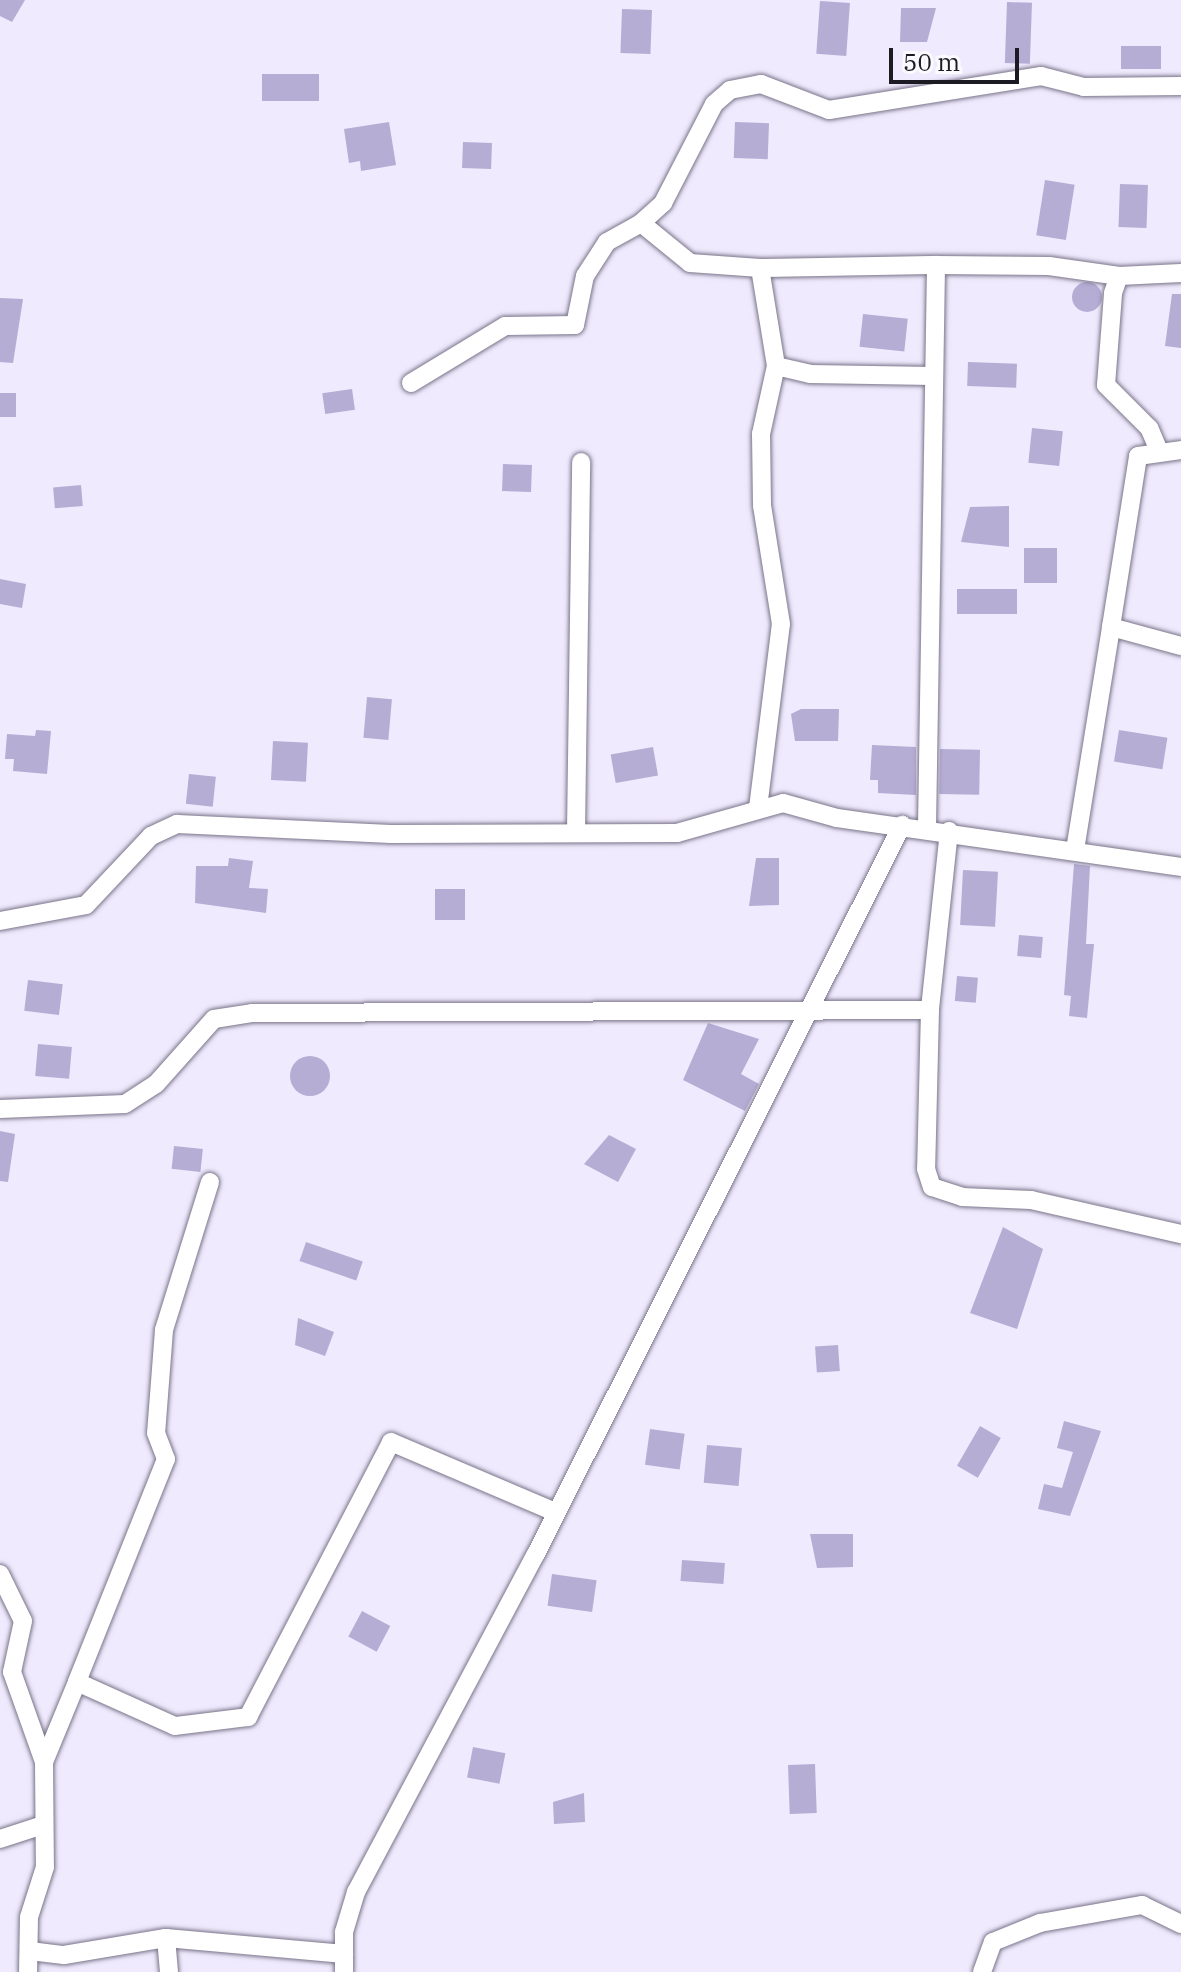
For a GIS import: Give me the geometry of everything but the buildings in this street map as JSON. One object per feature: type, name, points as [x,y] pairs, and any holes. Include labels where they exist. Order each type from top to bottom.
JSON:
[{"type":"street","points":[[411,383],[505,326],[575,325],[585,276],[607,242],[641,223],[663,203],[714,104],[730,90],[761,84],[829,110],[896,105],[1041,76],[1084,87],[1181,86]]},
{"type":"street","points":[[641,223],[690,263],[760,268],[1049,266],[1119,276],[1181,273]]},
{"type":"street","points":[[927,827],[936,265]]},
{"type":"street","points":[[758,808],[781,624],[762,505],[761,434],[776,366],[760,268]]},
{"type":"street","points":[[1119,276],[1106,385],[1149,428],[1159,451]]},
{"type":"street","points":[[776,366],[810,374],[933,376]]},
{"type":"street","points":[[1075,850],[1138,456],[1181,450]]},
{"type":"street","points":[[576,832],[581,462]]},
{"type":"street","points":[[1111,627],[1181,646]]},
{"type":"street","points":[[0,921],[86,905],[132,853],[177,824],[576,832],[699,831],[758,808],[783,803],[902,825],[1181,867]]},
{"type":"street","points":[[30,1951],[64,1955],[166,1938],[344,1963],[356,1892],[555,1512],[902,825]]},
{"type":"street","points":[[949,831],[930,1010],[926,1169],[932,1187],[962,1197],[1031,1200],[1181,1234]]},
{"type":"street","points":[[0,1109],[125,1104],[156,1084],[214,1019],[252,1013],[930,1010]]},
{"type":"street","points":[[28,1972],[29,1917],[45,1867],[40,1826],[44,1762],[166,1459],[156,1433],[164,1330],[210,1182]]},
{"type":"street","points":[[77,1682],[175,1726],[248,1717],[391,1442],[555,1512]]},
{"type":"street","points":[[0,1574],[23,1621],[12,1672],[44,1762]]},
{"type":"street","points":[[0,1839],[40,1826]]},
{"type":"street","points":[[982,1972],[993,1942],[1040,1923],[1142,1905],[1181,1924]]},
{"type":"street","points":[[166,1938],[169,1972]]}]
